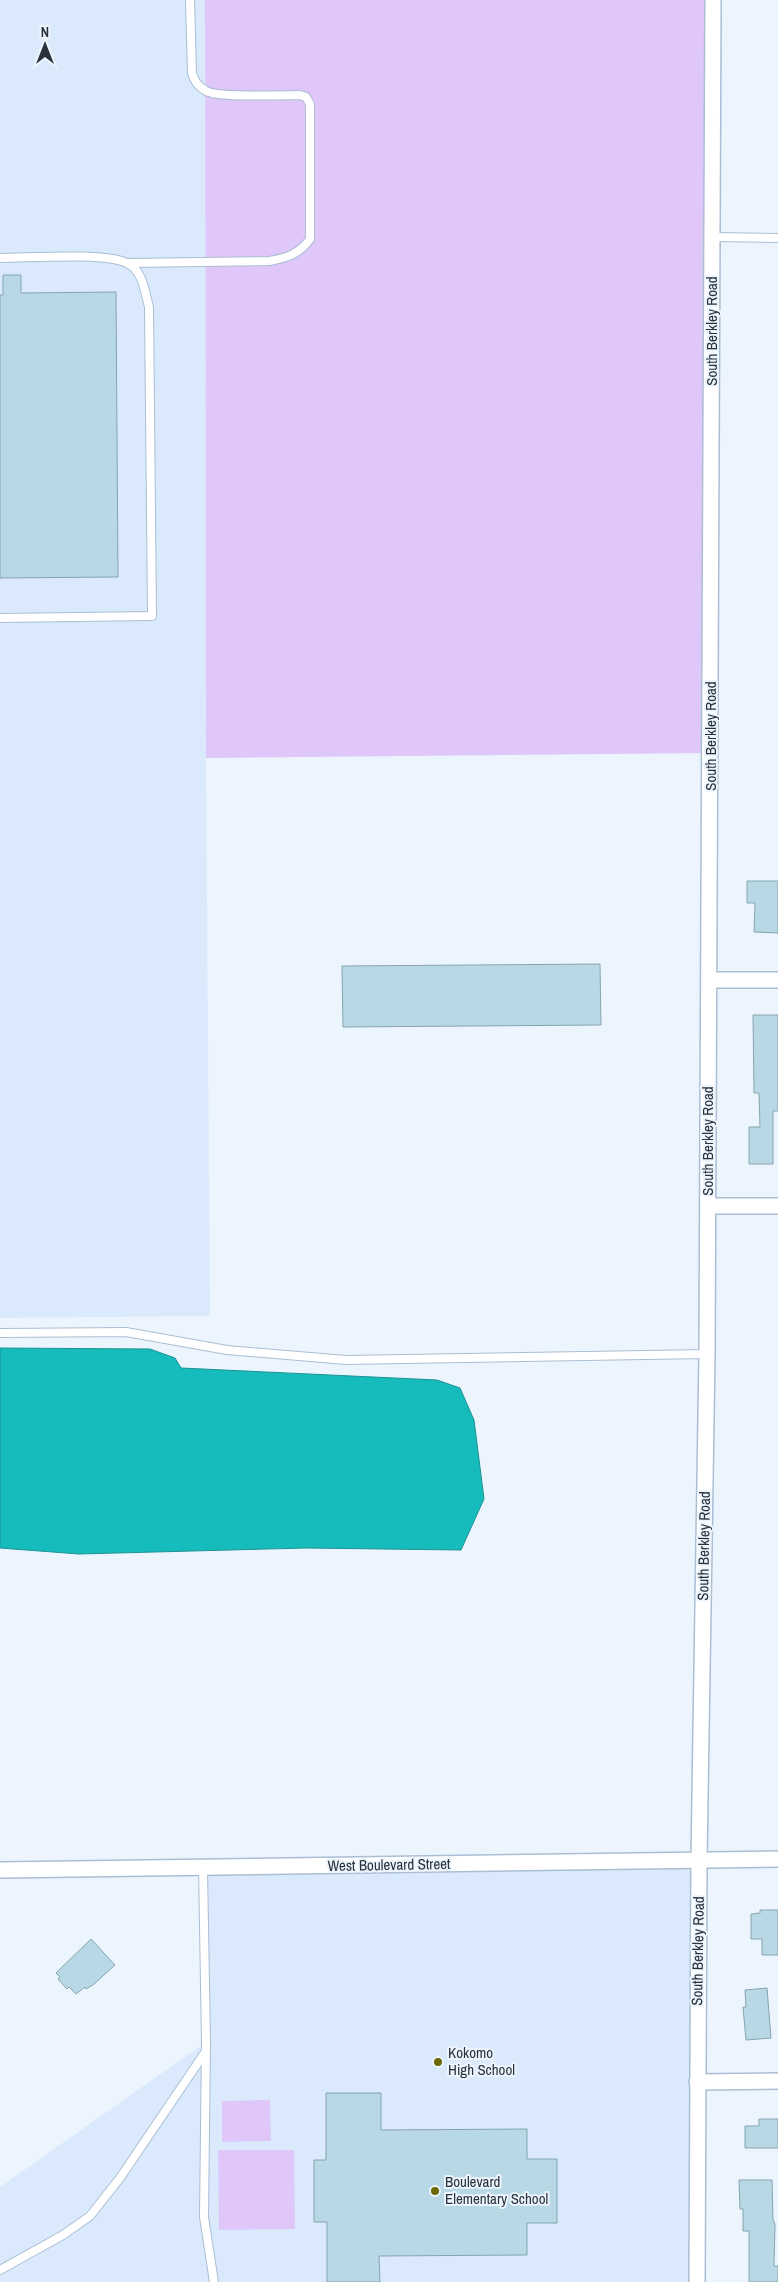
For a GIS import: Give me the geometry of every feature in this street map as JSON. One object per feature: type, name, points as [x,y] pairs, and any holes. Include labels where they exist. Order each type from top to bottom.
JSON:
[{"type":"street","name":"South Berkley Road","points":[[697,2282],[699,1860],[707,1354],[713,0]]},
{"type":"street","points":[[709,980],[778,980]]},
{"type":"street","points":[[708,1206],[778,1206]]},
{"type":"street","name":"West Boulevard Street","points":[[0,1870],[778,1859]]},
{"type":"street","points":[[697,2082],[778,2081]]},
{"type":"lane","points":[[0,258],[104,258],[129,263],[269,261],[287,258],[302,250],[310,239],[310,104],[306,97],[300,95],[210,93],[194,82],[192,74],[190,0]]},
{"type":"lane","points":[[712,236],[778,238]]},
{"type":"lane","points":[[0,618],[152,616],[149,307],[142,280],[129,263]]},
{"type":"lane","points":[[0,1333],[126,1332],[227,1350],[346,1360],[707,1354]]},
{"type":"lane","points":[[203,1868],[206,2051],[204,2217],[214,2282]]},
{"type":"lane","points":[[0,2270],[63,2235],[90,2216],[120,2178],[206,2051]]},
{"type":"shaded area","points":[[0,0],[205,0],[206,758],[210,1316],[0,1318]]},
{"type":"shaded area","points":[[205,0],[713,0],[711,753],[206,758]]},
{"type":"shaded area","name":"Kokomo High School","points":[[699,1860],[697,2282],[0,2282],[0,2187],[206,2042],[203,1868]]},
{"type":"shaded area","points":[[270,2100],[271,2141],[222,2142],[222,2101]]},
{"type":"shaded area","points":[[218,2150],[294,2150],[295,2229],[219,2230]]},
{"type":"water","points":[[0,1348],[150,1349],[175,1358],[181,1368],[437,1380],[460,1388],[474,1420],[484,1499],[461,1550],[306,1548],[79,1554],[0,1548]]},
{"type":"building","points":[[3,275],[21,275],[21,293],[116,292],[118,577],[0,578],[0,295],[3,295]]},
{"type":"building","points":[[747,881],[778,881],[778,933],[754,932],[755,903],[747,903]]},
{"type":"building","points":[[600,964],[601,1025],[343,1027],[342,966]]},
{"type":"building","points":[[753,1015],[778,1015],[778,1111],[773,1111],[773,1164],[749,1164],[749,1127],[760,1127],[759,1093],[754,1093]]},
{"type":"building","points":[[760,1910],[778,1910],[778,1955],[762,1955],[762,1939],[751,1939],[751,1914],[760,1913]]},
{"type":"building","points":[[91,1939],[115,1965],[93,1985],[86,1989],[85,1987],[76,1994],[69,1987],[67,1989],[58,1979],[60,1977],[56,1973]]},
{"type":"building","points":[[767,1988],[771,2038],[746,2040],[743,2007],[746,2007],[745,1990]]},
{"type":"building","name":"Boulevard Elementary School","points":[[326,2093],[381,2093],[381,2130],[527,2129],[527,2159],[557,2159],[557,2223],[527,2223],[527,2255],[379,2256],[380,2282],[327,2282],[327,2222],[314,2222],[314,2160],[326,2160]]},
{"type":"building","points":[[759,2119],[778,2119],[778,2148],[745,2148],[745,2126],[759,2126]]},
{"type":"building","points":[[739,2180],[772,2180],[773,2220],[775,2224],[774,2266],[778,2266],[778,2282],[749,2282],[749,2231],[743,2231],[743,2209],[740,2209]]},
{"type":"place","name":"Kokomo High School","points":[[438,2062]]},
{"type":"place","name":"Boulevard Elementary School","points":[[435,2191]]}]
